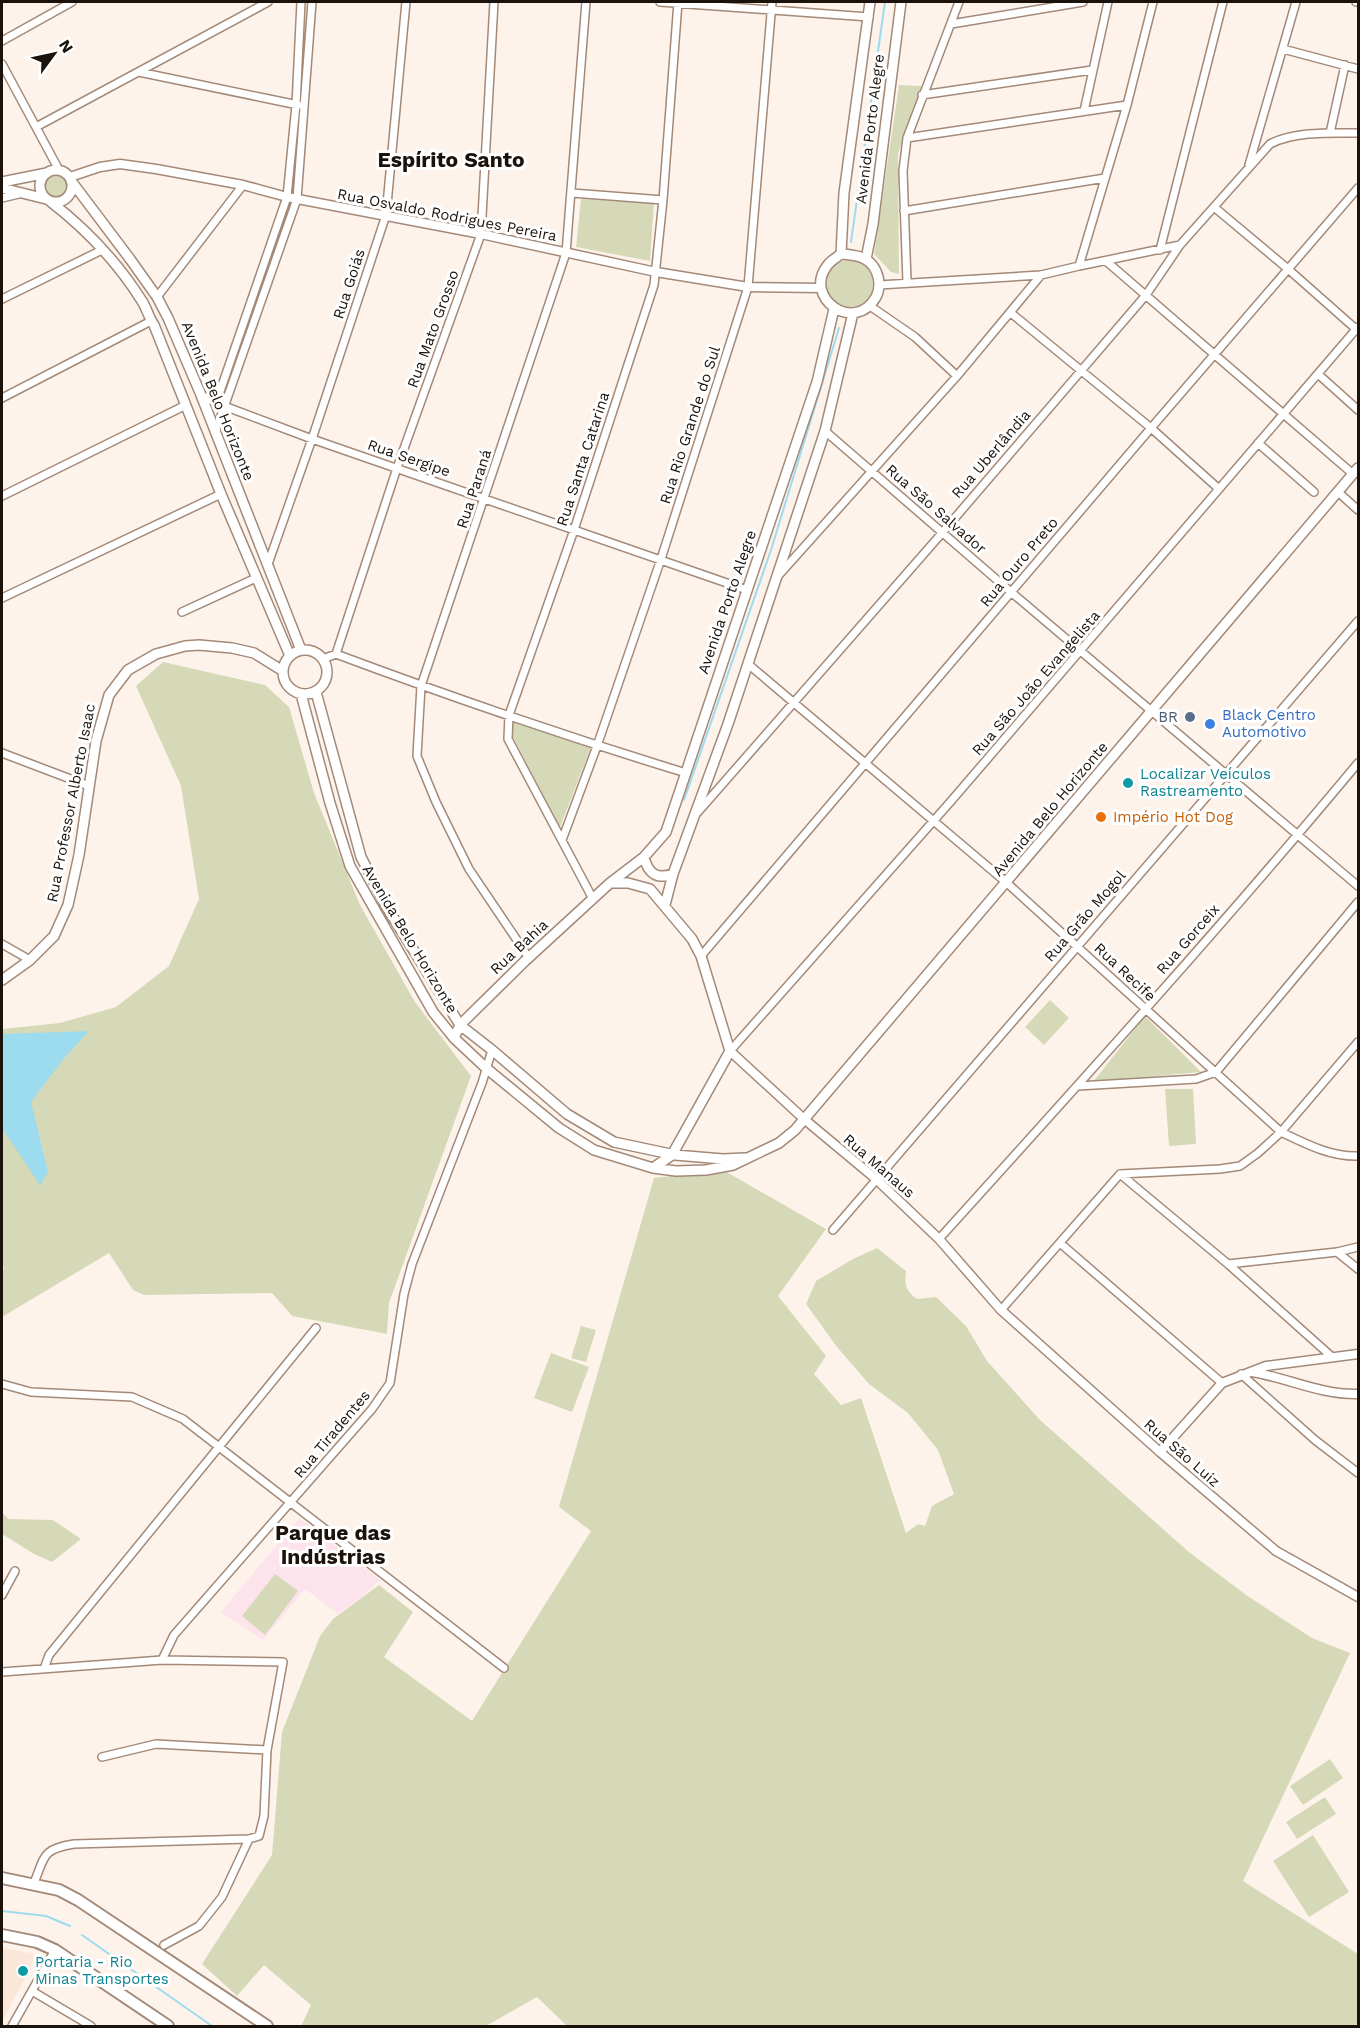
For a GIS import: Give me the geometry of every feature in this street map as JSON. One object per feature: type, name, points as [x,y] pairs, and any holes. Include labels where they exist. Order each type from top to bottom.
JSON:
[{"type":"main road","name":"Avenida Porto Alegre","points":[[841,254],[844,194],[870,2]]},
{"type":"main road","name":"Avenida Porto Alegre","points":[[866,259],[873,224],[901,2]]},
{"type":"main road","points":[[2,182],[59,170],[71,180],[73,187],[69,197],[61,202],[48,201],[2,188]]},
{"type":"main road","points":[[47,173],[42,179],[40,188],[48,201]]},
{"type":"main road","name":"Avenida Belo Horizonte","points":[[71,180],[157,297],[201,395],[301,650]]},
{"type":"main road","name":"Avenida Belo Horizonte","points":[[48,201],[86,232],[125,277],[143,303],[290,656]]},
{"type":"main road","points":[[841,254],[857,255],[866,259],[875,268],[879,285],[878,292],[870,306],[853,313],[834,309],[826,301],[821,288],[823,273],[827,266],[841,254]]},
{"type":"main road","name":"Avenida Porto Alegre","points":[[610,883],[644,857],[666,832],[818,382],[834,309]]},
{"type":"main road","points":[[665,905],[673,874],[748,664],[825,431],[853,313]]},
{"type":"main road","name":"Avenida Belo Horizonte","points":[[301,694],[330,803],[350,866],[433,1012],[454,1038],[486,1068],[559,1128],[594,1150],[653,1168],[676,1171],[706,1170],[734,1165],[779,1143],[804,1119],[1356,471]]},
{"type":"main road","name":"Rua Professor Alberto Isaac","points":[[2,980],[30,960],[54,936],[68,905],[96,741],[109,695],[128,670],[156,654],[185,646],[199,645],[254,653],[283,671]]},
{"type":"main road","points":[[301,650],[313,652],[324,659],[327,677],[323,686],[316,692],[301,694],[292,690],[286,683],[284,664],[290,656],[301,650]]},
{"type":"main road","name":"Avenida Belo Horizonte","points":[[316,692],[361,857],[388,909],[460,1025],[567,1114],[614,1142],[672,1155],[723,1160],[753,1157]]},
{"type":"main road","points":[[644,857],[649,871],[655,875],[673,874]]},
{"type":"main road","points":[[610,883],[628,883],[650,889],[692,939],[702,956],[730,1051],[672,1155],[653,1168]]},
{"type":"main road","name":"Rua Bahia","points":[[454,1038],[460,1025],[610,883]]},
{"type":"main road","points":[[2,1878],[59,1890],[78,1900],[267,2026]]},
{"type":"main road","points":[[2,1935],[37,1942],[55,1950],[168,2026]]},
{"type":"street","points":[[2,41],[72,2]]},
{"type":"street","points":[[36,127],[268,2]]},
{"type":"street","points":[[216,403],[286,197],[296,105],[301,2]]},
{"type":"street","points":[[215,433],[297,199],[306,108],[312,2]]},
{"type":"street","name":"Rua Goiás","points":[[268,564],[386,215],[406,2]]},
{"type":"street","name":"Rua Mato Grosso","points":[[336,654],[397,468],[481,234],[494,2]]},
{"type":"street","name":"Rua Paraná","points":[[529,958],[469,869],[436,802],[417,756],[422,686],[566,253],[586,2]]},
{"type":"street","points":[[660,2],[772,6],[869,16]]},
{"type":"street","name":"Rua Santa Catarina","points":[[593,899],[508,739],[509,715],[574,530],[654,285],[678,2]]},
{"type":"street","points":[[907,282],[903,171],[907,138],[959,2]]},
{"type":"street","points":[[951,24],[1083,2]]},
{"type":"street","points":[[1084,111],[1108,2]]},
{"type":"street","points":[[1079,266],[1127,105],[1153,2]]},
{"type":"street","points":[[1160,250],[1223,2]]},
{"type":"street","points":[[1248,167],[1296,2]]},
{"type":"street","name":"Rua Rio Grande do Sul","points":[[562,840],[661,559],[748,287],[772,6]]},
{"type":"street","points":[[1283,49],[1359,69]]},
{"type":"street","points":[[2,64],[59,170]]},
{"type":"street","points":[[1330,133],[1345,65]]},
{"type":"street","points":[[922,95],[1092,70]]},
{"type":"street","points":[[139,72],[306,108]]},
{"type":"street","points":[[907,138],[1127,105]]},
{"type":"street","name":"Rua Uberlândia","points":[[695,816],[1081,371],[1146,295],[1180,246],[1270,144],[1279,139],[1330,133],[1359,133]]},
{"type":"street","name":"Rua Osvaldo Rodrigues Pereira","points":[[71,180],[100,167],[120,164],[243,185],[286,197],[481,234],[656,273],[748,287],[821,288]]},
{"type":"street","points":[[904,211],[1105,177]]},
{"type":"street","points":[[157,297],[243,185]]},
{"type":"street","name":"Rua Ouro Preto","points":[[702,956],[1151,428],[1359,188]]},
{"type":"street","points":[[2,198],[21,193]]},
{"type":"street","points":[[572,193],[663,200]]},
{"type":"street","points":[[1214,207],[1358,329]]},
{"type":"street","points":[[879,285],[1041,275],[1180,246]]},
{"type":"street","points":[[2,299],[102,250]]},
{"type":"street","points":[[1106,261],[1283,413],[1356,471]]},
{"type":"street","points":[[775,580],[957,376],[1041,275]]},
{"type":"street","points":[[870,306],[915,337],[957,376]]},
{"type":"street","points":[[1011,313],[1151,428],[1219,489]]},
{"type":"street","points":[[2,398],[151,321]]},
{"type":"street","name":"Rua São João Evangelista","points":[[730,1051],[1082,651],[1283,413],[1358,329]]},
{"type":"street","points":[[1318,374],[1359,410]]},
{"type":"street","name":"Rua Sergipe","points":[[201,395],[216,403],[312,439],[747,590]]},
{"type":"street","points":[[2,496],[186,405]]},
{"type":"street","name":"Rua São Salvador","points":[[825,431],[1011,592],[1359,886]]},
{"type":"street","points":[[1258,443],[1314,492]]},
{"type":"street","points":[[1338,492],[1359,510]]},
{"type":"street","points":[[2,598],[221,494]]},
{"type":"street","points":[[182,612],[256,578]]},
{"type":"street","name":"Rua Grão Mogol","points":[[833,1230],[1359,621]]},
{"type":"street","points":[[324,659],[336,654],[597,746],[686,773]]},
{"type":"street","name":"Rua Recife","points":[[748,664],[1007,883],[1281,1132],[1307,1145],[1326,1151],[1343,1156],[1359,1156]]},
{"type":"street","points":[[2,753],[89,786]]},
{"type":"street","name":"Rua Gorceix","points":[[939,1239],[1078,1086],[1298,836],[1359,763]]},
{"type":"street","points":[[1078,1086],[1196,1079],[1216,1072],[1359,902]]},
{"type":"street","points":[[2,944],[30,960]]},
{"type":"street","points":[[1001,1310],[1120,1174],[1240,1166],[1281,1132],[1359,1042]]},
{"type":"street","name":"Rua Tiradentes","points":[[162,1660],[174,1635],[372,1409],[390,1383],[404,1294],[412,1264],[482,1083],[492,1050]]},
{"type":"street","name":"Rua Manaus","points":[[730,1051],[804,1119],[876,1179],[939,1239],[1001,1310]]},
{"type":"street","points":[[1120,1174],[1228,1264],[1331,1356]]},
{"type":"street","points":[[1060,1243],[1222,1383]]},
{"type":"street","points":[[1228,1264],[1337,1252],[1359,1247]]},
{"type":"street","points":[[1337,1252],[1359,1269]]},
{"type":"street","name":"Rua São Luiz","points":[[1001,1310],[1160,1452],[1276,1551],[1359,1598]]},
{"type":"street","points":[[44,1669],[49,1655],[316,1328]]},
{"type":"street","points":[[1160,1452],[1222,1383],[1266,1366],[1359,1354]]},
{"type":"street","points":[[1245,1373],[1272,1375],[1341,1395],[1359,1394]]},
{"type":"street","points":[[1245,1373],[1315,1440],[1359,1473]]},
{"type":"street","points":[[2,1384],[31,1392],[132,1397],[183,1419],[504,1668]]},
{"type":"street","points":[[2,1595],[15,1571]]},
{"type":"street","points":[[2,1672],[162,1660],[283,1662],[267,1750],[264,1816],[259,1836],[249,1839],[74,1844],[54,1847],[46,1854],[34,1883]]},
{"type":"street","points":[[102,1757],[156,1744],[267,1750]]},
{"type":"street","points":[[164,1945],[199,1926],[222,1897],[249,1839]]},
{"type":"street","points":[[12,2026],[55,1950]]},
{"type":"street","points":[[32,1991],[91,2026]]},
{"type":"shaded area","points":[[299,1518],[380,1580],[338,1614],[305,1589],[263,1640],[221,1612]]},
{"type":"shaded area","points":[[2,1948],[37,1954],[2,2022]]},
{"type":"green space","points":[[899,85],[922,86],[898,154],[899,274],[891,272],[874,254]]},
{"type":"green space","points":[[56,176],[65,179],[68,188],[65,197],[56,200],[47,197],[44,188],[47,179]]},
{"type":"green space","points":[[581,199],[654,202],[650,261],[576,247]]},
{"type":"green space","points":[[844,260],[854,260],[866,267],[873,279],[873,289],[866,301],[854,308],[844,308],[829,297],[825,289],[825,279],[836,264]]},
{"type":"green space","points":[[163,662],[265,685],[289,707],[314,793],[360,905],[415,1002],[471,1076],[389,1303],[387,1334],[292,1316],[272,1293],[144,1295],[133,1290],[109,1253],[2,1317],[2,1268],[5,1269],[2,1264],[2,1029],[60,1023],[116,1007],[169,966],[199,899],[181,786],[136,686]]},
{"type":"green space","points":[[513,721],[591,747],[560,827],[512,735]]},
{"type":"green space","points":[[1050,1000],[1069,1018],[1044,1045],[1025,1027]]},
{"type":"green space","points":[[1145,1016],[1201,1072],[1093,1082]]},
{"type":"green space","points":[[1165,1089],[1193,1089],[1196,1144],[1169,1146]]},
{"type":"green space","points":[[723,1170],[826,1229],[778,1296],[826,1356],[814,1374],[841,1405],[861,1398],[906,1533],[918,1524],[925,1526],[932,1506],[954,1494],[938,1450],[908,1413],[869,1384],[837,1347],[806,1304],[816,1281],[877,1248],[906,1271],[905,1280],[913,1296],[917,1299],[936,1297],[966,1326],[987,1361],[1040,1420],[1190,1553],[1249,1597],[1312,1638],[1350,1653],[1243,1881],[1358,1954],[1358,2021],[1355,2026],[567,2026],[537,1997],[486,2026],[301,2026],[311,2005],[264,1965],[237,1996],[202,1964],[272,1855],[282,1732],[320,1636],[333,1619],[379,1585],[413,1612],[384,1657],[472,1721],[591,1531],[559,1507],[654,1178]]},
{"type":"green space","points":[[581,1326],[596,1330],[586,1362],[571,1358]]},
{"type":"green space","points":[[551,1353],[589,1367],[572,1412],[534,1398]]},
{"type":"green space","points":[[2,1513],[9,1519],[53,1520],[81,1539],[52,1562],[34,1554],[2,1534]]},
{"type":"green space","points":[[275,1574],[298,1591],[265,1635],[242,1616]]},
{"type":"green space","points":[[1330,1759],[1343,1778],[1303,1805],[1290,1786]]},
{"type":"green space","points":[[1325,1797],[1336,1814],[1297,1839],[1286,1822]]},
{"type":"green space","points":[[1313,1835],[1349,1892],[1309,1917],[1273,1861]]},
{"type":"water","points":[[89,1031],[65,1057],[31,1102],[48,1172],[40,1185],[2,1128],[2,1034]]},
{"type":"waterway","points":[[851,242],[885,2]]},
{"type":"waterway","points":[[684,800],[771,550],[839,328]]},
{"type":"waterway","points":[[2,1911],[46,1916],[70,1926]]},
{"type":"waterway","points":[[82,1935],[212,2026]]},
{"type":"place","name":"BR","points":[[1190,717]]},
{"type":"place","name":"Black Centro Automotivo","points":[[1210,724]]},
{"type":"place","name":"Localizar Veículos Rastreamento","points":[[1128,783]]},
{"type":"place","name":"Império Hot Dog","points":[[1101,817]]},
{"type":"place","name":"Portaria - Rio Minas Transportes","points":[[23,1971]]},
{"type":"district","name":"Espírito Santo","points":[[451,159]]},
{"type":"district","name":"Parque das Indústrias","points":[[333,1544]]}]
